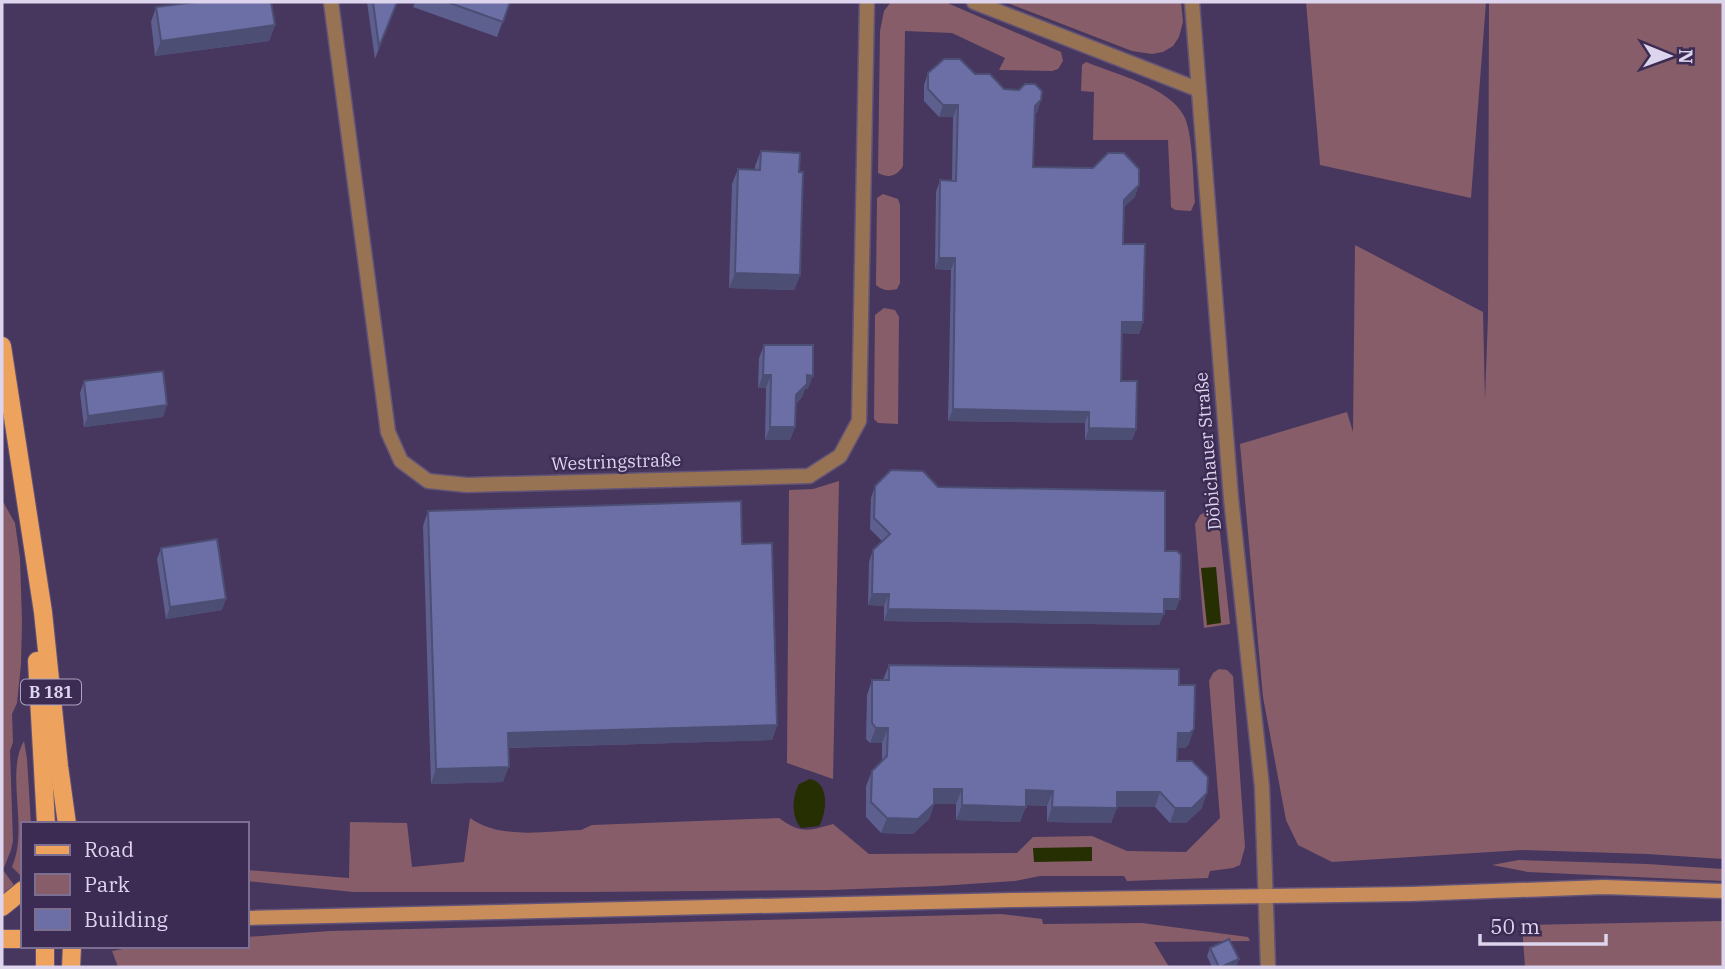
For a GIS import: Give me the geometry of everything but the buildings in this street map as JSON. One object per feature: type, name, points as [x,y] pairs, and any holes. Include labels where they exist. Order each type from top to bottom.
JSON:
[{"type":"main road","name":"B 181","points":[[2,346],[43,612],[67,822]]},
{"type":"main road","name":"B 181","points":[[33,560],[46,822]]},
{"type":"main road","points":[[2,909],[21,892]]},
{"type":"main road","points":[[2,909],[21,911]]},
{"type":"main road","points":[[2,939],[21,939]]},
{"type":"main road","points":[[45,967],[46,948]]},
{"type":"main road","points":[[71,967],[72,948]]},
{"type":"street","name":"Westringstraße","points":[[331,2],[388,432],[401,461],[428,481],[467,485],[809,476],[840,456],[859,421],[867,2]]},
{"type":"street","points":[[974,2],[1198,89]]},
{"type":"street","name":"Döbichauer Straße","points":[[1192,2],[1231,498],[1262,787],[1268,967]]},
{"type":"street","points":[[248,918],[1604,887],[1723,891]]},
{"type":"green space","points":[[891,2],[945,2],[1061,52],[1063,61],[1058,69],[1052,71],[999,70],[1005,58],[952,33],[905,31],[903,166],[895,174],[882,175],[878,173],[880,31],[884,11]]},
{"type":"green space","points":[[1005,2],[1181,2],[1183,22],[1173,46],[1152,54],[1132,51]]},
{"type":"green space","points":[[1306,2],[1486,2],[1471,198],[1320,165]]},
{"type":"green space","points":[[1489,2],[1723,2],[1723,859],[1522,850],[1332,862],[1298,845],[1286,820],[1263,697],[1240,444],[1347,412],[1353,432],[1355,245],[1483,312],[1485,400],[1488,316]]},
{"type":"green space","points":[[1086,62],[1154,89],[1177,106],[1184,116],[1189,134],[1195,202],[1191,211],[1175,210],[1171,207],[1168,140],[1093,140],[1094,92],[1081,91],[1082,65]]},
{"type":"green space","points":[[883,194],[898,199],[900,205],[900,283],[897,289],[891,290],[876,285],[877,198]]},
{"type":"green space","points":[[884,308],[895,310],[899,317],[898,424],[878,423],[874,419],[875,315]]},
{"type":"green space","points":[[839,481],[833,779],[787,763],[789,490],[813,489]]},
{"type":"green space","points":[[2,500],[15,523],[20,558],[22,622],[21,664],[17,703],[12,714],[13,742],[10,751],[13,841],[3,870],[14,885],[2,896]]},
{"type":"green space","points":[[1207,511],[1218,514],[1230,624],[1204,628],[1195,524],[1200,515]]},
{"type":"green space","points":[[1219,669],[1227,670],[1233,676],[1245,847],[1240,865],[1210,871],[1208,878],[1127,881],[1124,876],[1040,876],[1015,881],[829,890],[587,892],[353,892],[248,881],[248,870],[349,878],[350,822],[407,823],[412,867],[464,862],[470,818],[495,829],[524,833],[581,830],[592,825],[779,818],[793,827],[805,830],[833,824],[869,854],[1017,853],[1033,837],[1092,836],[1127,851],[1186,852],[1220,818],[1209,681]]},
{"type":"green space","points":[[24,741],[31,822],[21,822],[21,876],[12,867],[17,852],[16,769]]},
{"type":"green space","points":[[1519,860],[1723,869],[1723,881],[1528,872],[1492,865]]},
{"type":"green space","points":[[1001,914],[1042,919],[1043,924],[1142,923],[1248,937],[1250,941],[1154,942],[1169,967],[118,967],[112,951],[128,948],[248,948],[248,937],[330,931]]},
{"type":"green space","points":[[1723,921],[1723,967],[1525,967],[1522,925]]},
{"type":"shaded area","points":[[1216,567],[1221,623],[1207,625],[1201,568]]},
{"type":"shaded area","points":[[810,779],[821,786],[824,792],[824,813],[819,826],[801,828],[794,813],[795,795],[799,784]]},
{"type":"shaded area","points":[[1092,847],[1092,861],[1034,862],[1033,848]]}]
